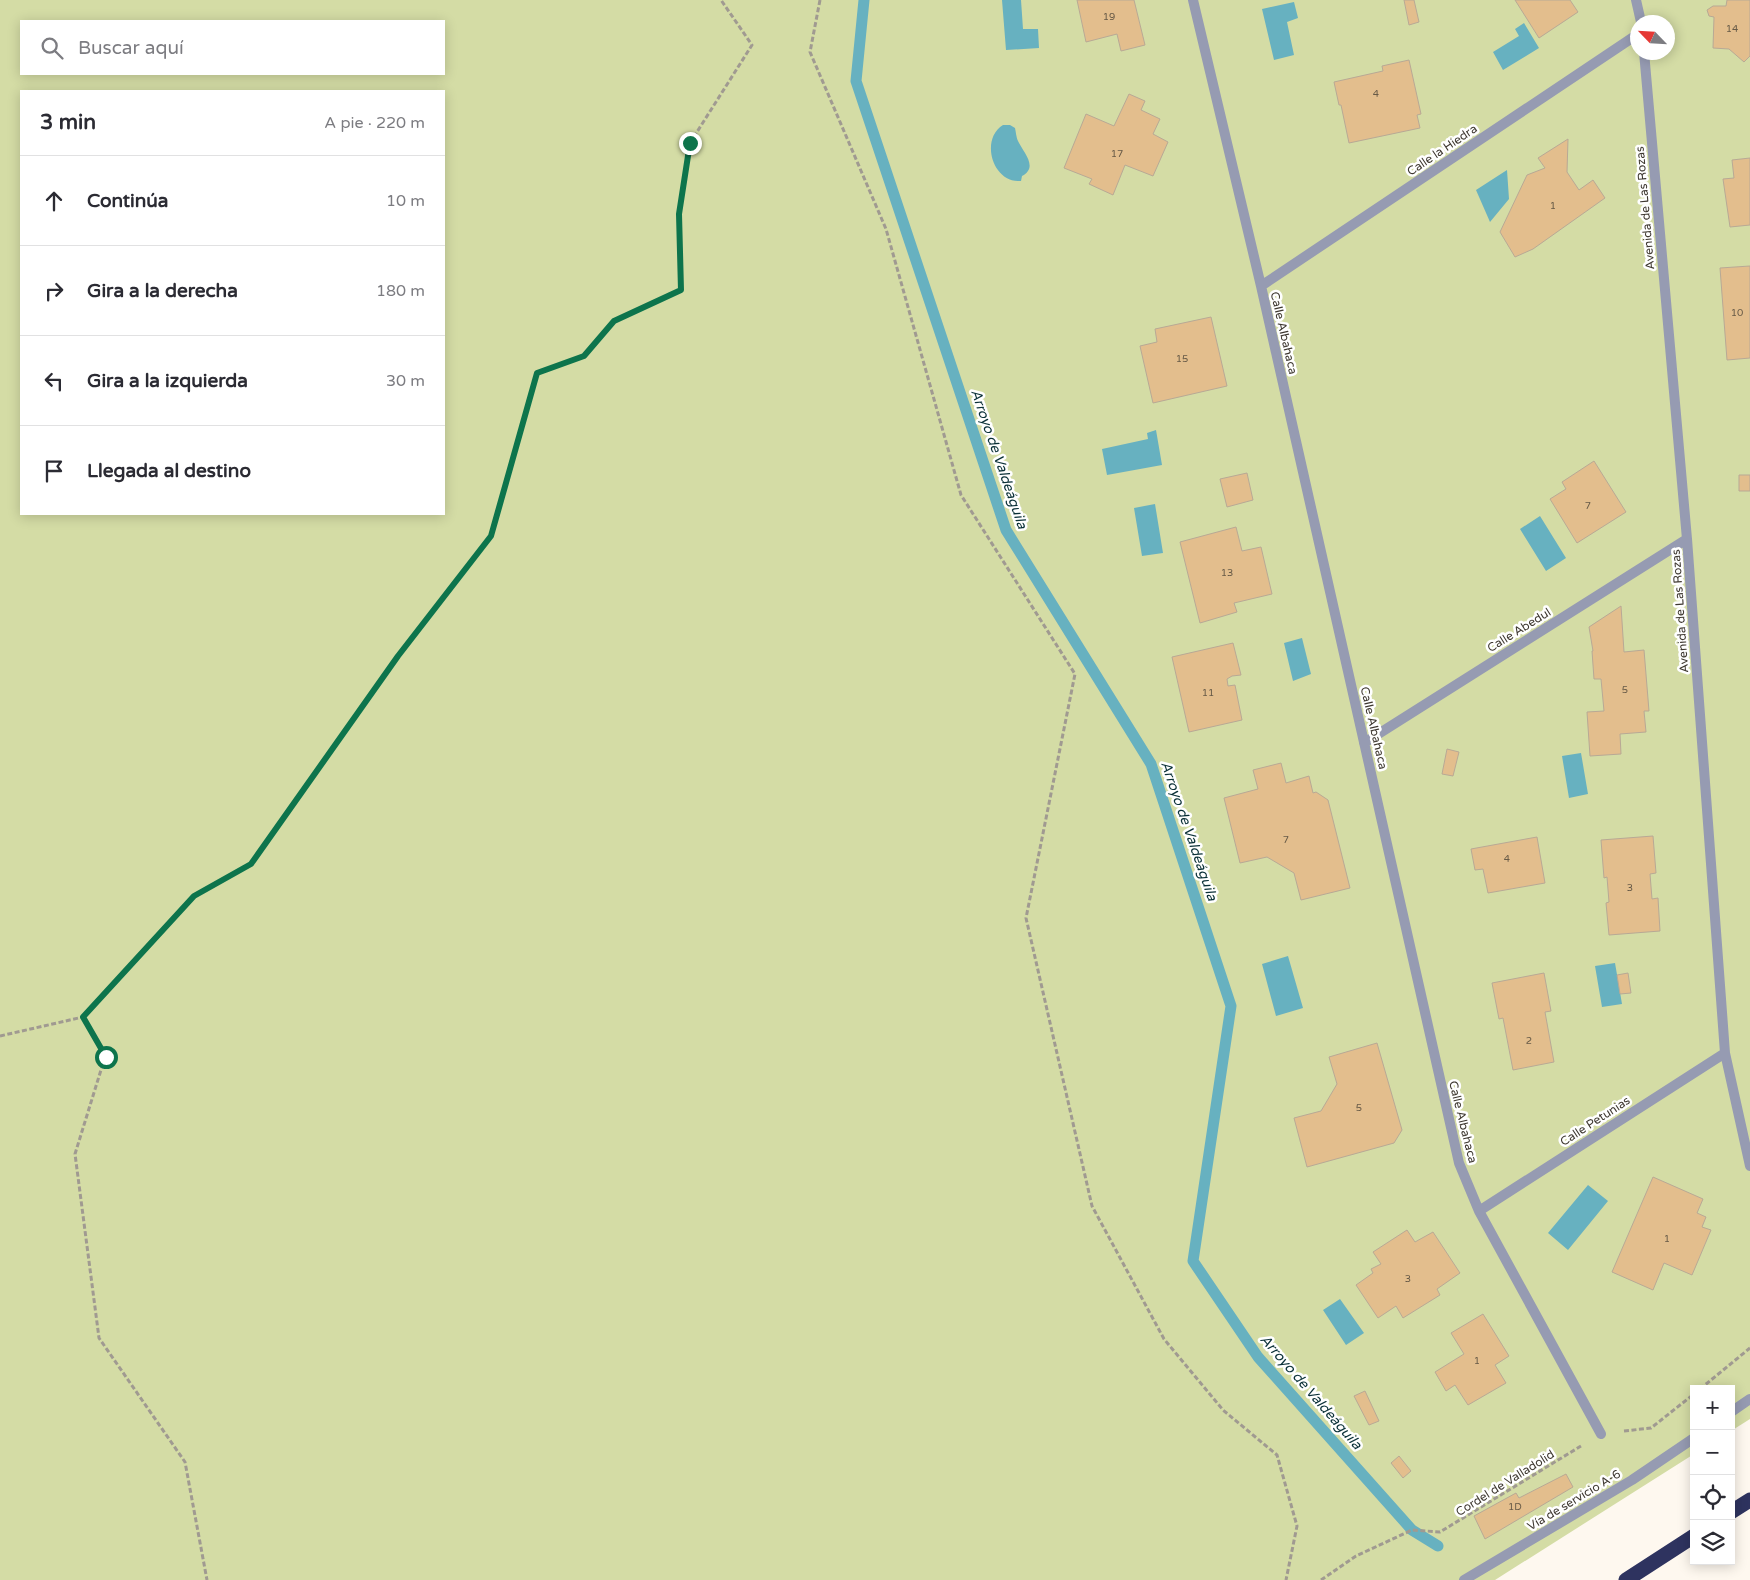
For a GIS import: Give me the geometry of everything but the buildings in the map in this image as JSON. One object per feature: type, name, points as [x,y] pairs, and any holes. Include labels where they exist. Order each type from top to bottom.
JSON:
[{"type":"highway","points":[[1735,1509],[1750,1500]]},
{"type":"highway","points":[[1626,1580],[1690,1539]]},
{"type":"street","name":"Calle Albahaca","points":[[1193,0],[1260,286],[1459,1163],[1479,1211],[1600,1434]]},
{"type":"street","points":[[1636,0],[1639,15]]},
{"type":"street","name":"Calle la Hiedra","points":[[1260,286],[1630,39]]},
{"type":"street","name":"Avenida de Las Rozas","points":[[1645,60],[1687,539],[1725,1053],[1750,1166]]},
{"type":"street","name":"Calle Abedul","points":[[1364,743],[1687,539]]},
{"type":"street","name":"Calle Petunias","points":[[1479,1211],[1725,1053]]},
{"type":"street","points":[[1735,1409],[1750,1400]]},
{"type":"street","name":"Vía de servicio A-6","points":[[1464,1580],[1632,1480],[1690,1441]]},
{"type":"path","points":[[0,1036],[83,1017],[194,896],[251,864],[398,656],[491,536],[537,373],[584,356],[614,321],[681,290],[679,214],[690,143],[752,45],[721,0]]},
{"type":"path","points":[[820,0],[810,52],[886,229],[961,496],[1075,674],[1026,918],[1092,1206],[1164,1340],[1223,1410],[1278,1455],[1297,1526],[1286,1580]]},
{"type":"path","points":[[83,1017],[106,1057],[75,1154],[99,1338],[185,1462],[207,1580]]},
{"type":"path","points":[[1705,1385],[1750,1348]]},
{"type":"path","name":"Cordel de Valladolid","points":[[1322,1580],[1356,1556],[1412,1530],[1440,1532],[1600,1434],[1651,1428],[1690,1397]]},
{"type":"green space","points":[[0,0],[1750,0],[1750,1419],[1735,1428],[1735,1385],[1690,1385],[1690,1457],[1495,1580],[0,1580]]},
{"type":"water","points":[[1002,0],[1021,0],[1023,29],[1038,29],[1039,48],[1006,50]]},
{"type":"water","points":[[1294,2],[1298,18],[1287,22],[1294,55],[1274,60],[1262,9]]},
{"type":"water","points":[[1524,23],[1539,48],[1503,70],[1493,52],[1519,36],[1515,29]]},
{"type":"water","points":[[1003,125],[1010,125],[1015,128],[1017,139],[1030,164],[1021,181],[1011,180],[1003,175],[996,168],[992,159],[992,140],[996,132]]},
{"type":"water","points":[[1507,170],[1509,199],[1490,222],[1476,190]]},
{"type":"water","points":[[1156,430],[1162,465],[1107,475],[1102,449],[1148,439],[1147,433]]},
{"type":"water","points":[[1155,504],[1163,553],[1142,556],[1134,508]]},
{"type":"water","points":[[1540,516],[1566,558],[1546,571],[1520,529]]},
{"type":"water","points":[[1302,638],[1311,674],[1293,681],[1284,643]]},
{"type":"water","points":[[1581,753],[1588,794],[1569,798],[1562,756]]},
{"type":"water","points":[[1288,956],[1303,1008],[1276,1016],[1262,964]]},
{"type":"water","points":[[1615,963],[1622,1004],[1602,1007],[1595,966]]},
{"type":"water","points":[[1588,1185],[1608,1201],[1568,1250],[1548,1233]]},
{"type":"water","points":[[1340,1299],[1364,1333],[1346,1345],[1323,1310]]},
{"type":"waterway","name":"Arroyo de Valdeáguila","points":[[864,0],[856,81],[1006,530],[1151,764],[1231,1006],[1193,1261],[1258,1357],[1412,1530],[1438,1546]]},
{"type":"route","points":[[106,1057],[83,1017],[194,896],[251,864],[398,656],[491,536],[537,373],[584,356],[614,321],[681,290],[679,214],[690,143]]}]
